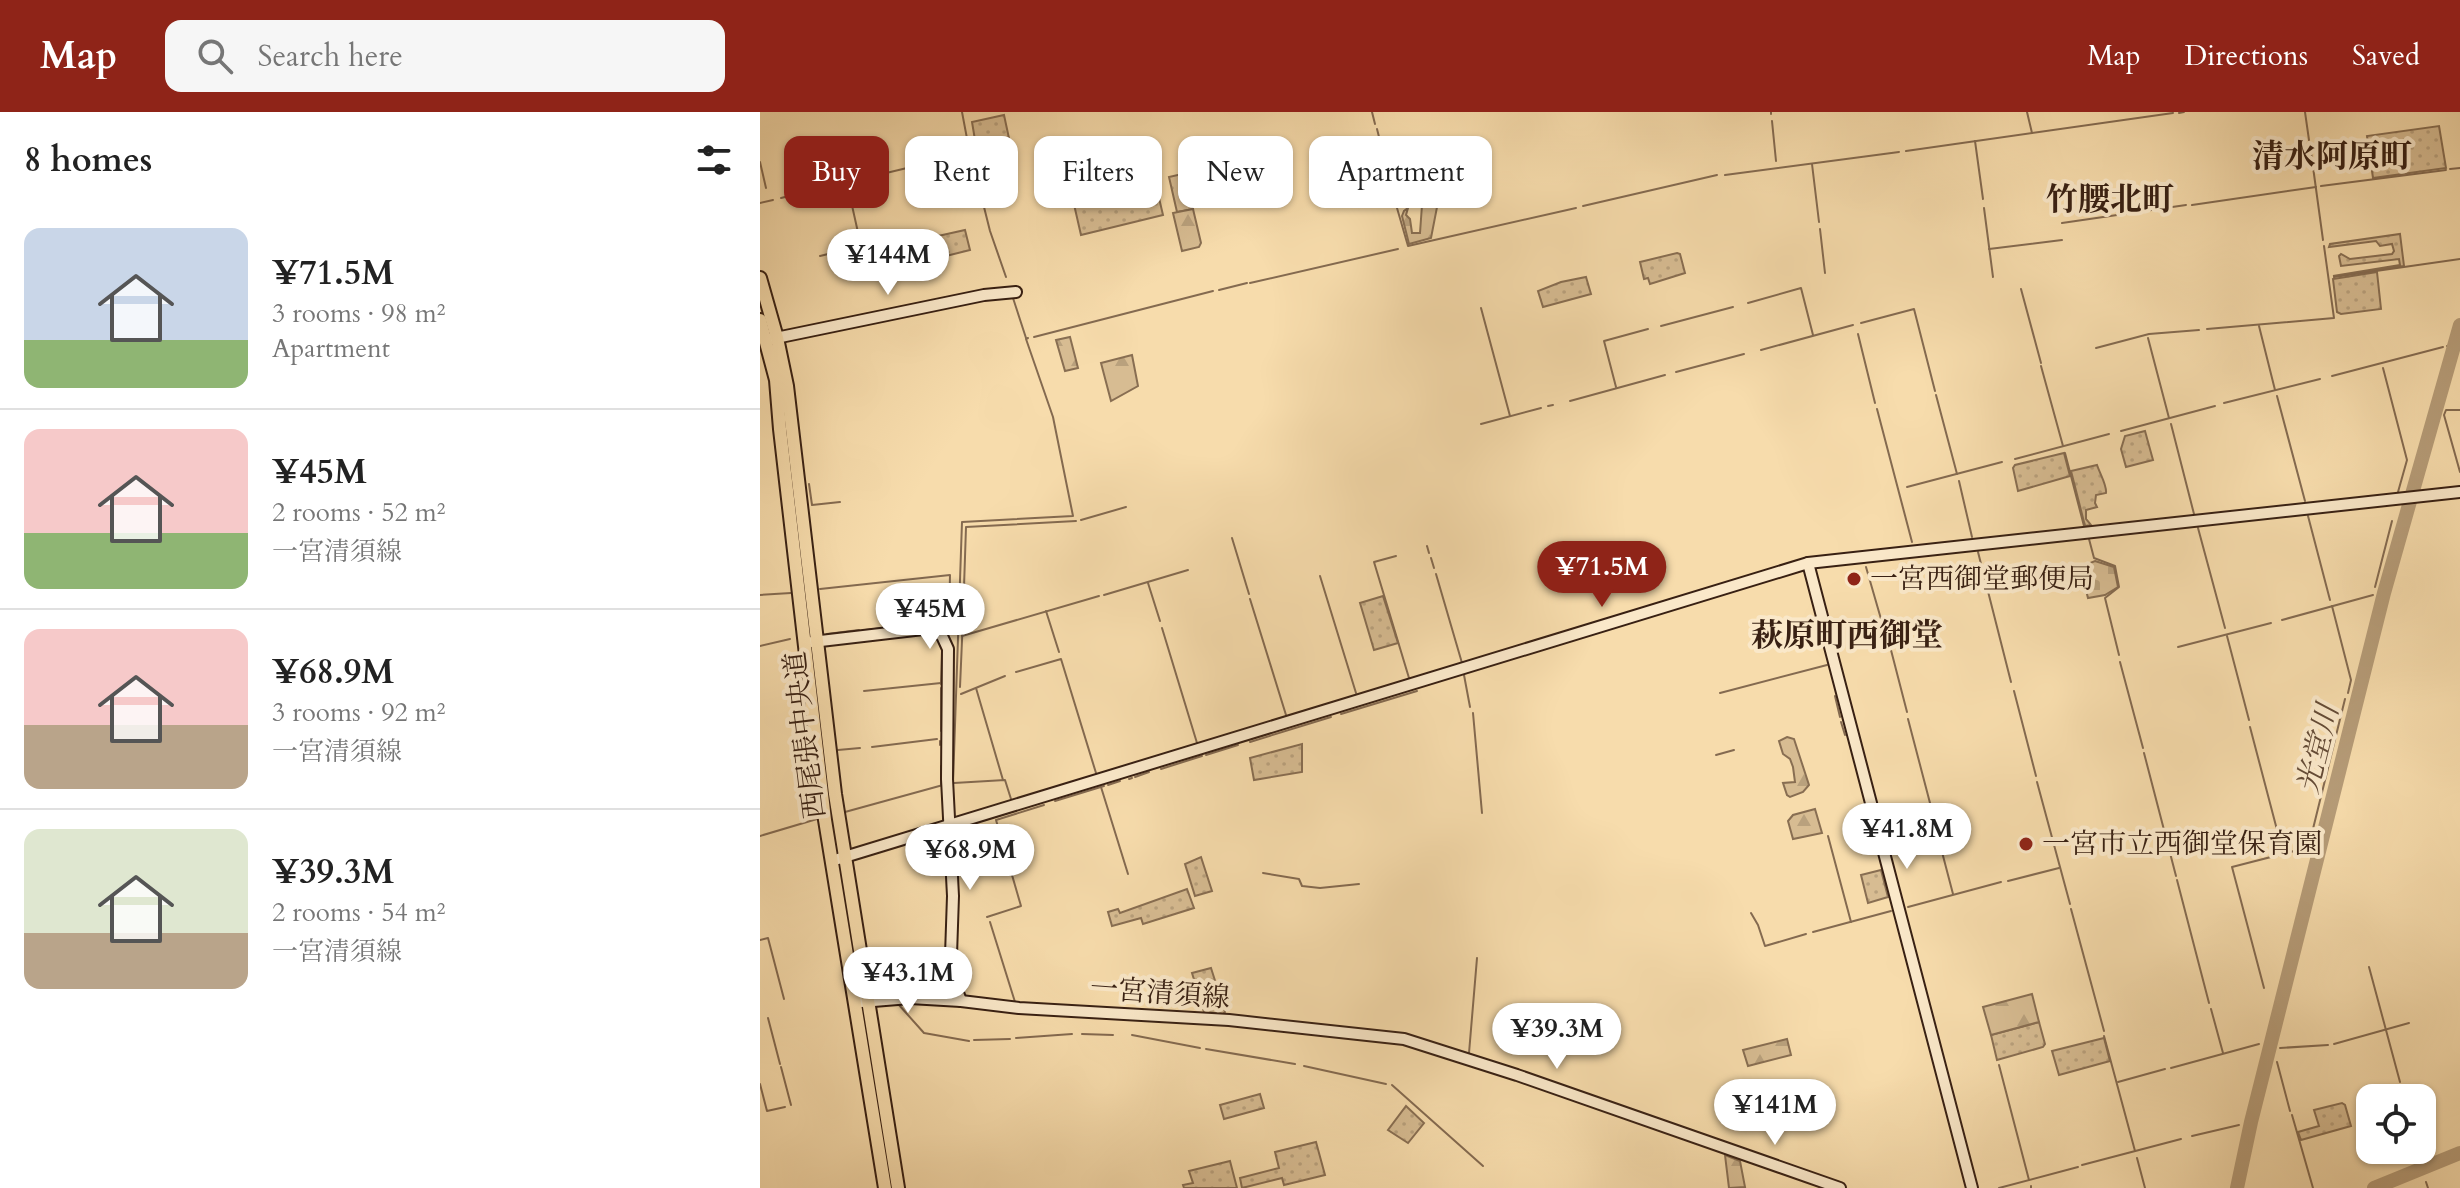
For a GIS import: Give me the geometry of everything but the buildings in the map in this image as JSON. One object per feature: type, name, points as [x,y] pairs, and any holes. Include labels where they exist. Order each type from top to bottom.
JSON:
[{"type":"main road","name":"西尾張中央道","points":[[760,278],[767,340],[779,396],[804,643],[861,1002],[885,1188]]},
{"type":"main road","name":"西尾張中央道","points":[[760,320],[787,386],[835,794],[838,859]]},
{"type":"main road","name":"西尾張中央道","points":[[861,1002],[898,1188]]},
{"type":"street","points":[[767,340],[984,295],[1016,292]]},
{"type":"street","points":[[838,859],[1808,563],[2460,492]]},
{"type":"street","points":[[1808,563],[1972,1188]]},
{"type":"street","points":[[804,643],[932,628],[942,636],[948,649],[948,783],[953,896],[951,955],[954,982],[961,1001]]},
{"type":"street","name":"一宮清須線","points":[[861,1002],[910,998],[961,1001],[1019,1008],[1229,1020],[1404,1039],[1517,1075],[1840,1188]]},
{"type":"green space","points":[[1004,115],[1008,136],[974,136],[972,122]]},
{"type":"green space","points":[[2439,126],[2446,168],[2373,178],[2367,136]]},
{"type":"green space","points":[[1178,175],[1178,208],[1193,209],[1177,212],[1169,177]]},
{"type":"green space","points":[[1075,208],[1161,208],[1163,215],[1081,235]]},
{"type":"green space","points":[[1408,208],[1406,215],[1410,219],[1412,233],[1420,233],[1422,208],[1437,208],[1431,238],[1409,244],[1402,216],[1404,211]]},
{"type":"green space","points":[[1193,209],[1201,243],[1199,247],[1182,251],[1173,213]]},
{"type":"green space","points":[[965,230],[970,250],[934,259],[929,238]]},
{"type":"green space","points":[[2400,234],[2404,266],[2333,276],[2400,265],[2399,259],[2341,266],[2341,254],[2350,259],[2392,254],[2392,244],[2380,246],[2376,241],[2329,247],[2330,244]]},
{"type":"green space","points":[[1680,254],[1685,273],[1650,284],[1648,278],[1644,279],[1640,262]]},
{"type":"green space","points":[[2377,272],[2381,309],[2337,312],[2333,279]]},
{"type":"green space","points":[[1586,277],[1591,294],[1543,307],[1538,291]]},
{"type":"green space","points":[[1070,337],[1078,368],[1065,371],[1056,340]]},
{"type":"green space","points":[[1132,355],[1138,386],[1111,401],[1101,363]]},
{"type":"green space","points":[[2145,431],[2153,460],[2126,467],[2121,449],[2125,436]]},
{"type":"green space","points":[[2064,453],[2070,476],[2018,491],[2015,465]]},
{"type":"green space","points":[[2097,465],[2106,493],[2096,495],[2097,507],[2086,510],[2086,519],[2091,525],[2085,526],[2071,471]]},
{"type":"green space","points":[[2095,561],[2114,567],[2118,587],[2105,595],[2088,598],[2080,567]]},
{"type":"green space","points":[[1383,596],[1398,643],[1374,650],[1360,603]]},
{"type":"green space","points":[[1787,737],[1794,739],[1809,785],[1803,792],[1790,797],[1783,783],[1795,782],[1793,767],[1790,759],[1783,754],[1779,741]]},
{"type":"green space","points":[[1302,744],[1302,772],[1254,780],[1250,758]]},
{"type":"green space","points":[[1815,809],[1822,833],[1793,839],[1788,821],[1793,815]]},
{"type":"green space","points":[[1201,857],[1212,891],[1195,896],[1185,864]]},
{"type":"green space","points":[[1881,870],[1888,897],[1868,903],[1861,875]]},
{"type":"green space","points":[[1187,889],[1194,908],[1143,924],[1141,918],[1112,926],[1108,912],[1118,909],[1120,913]]},
{"type":"green space","points":[[1211,968],[1225,1012],[1223,1014],[1204,1012],[1192,973]]},
{"type":"green space","points":[[2032,994],[2039,1022],[1991,1035],[1983,1007]]},
{"type":"green space","points":[[2039,1022],[2045,1044],[2043,1047],[1997,1060],[1991,1035]]},
{"type":"green space","points":[[2104,1038],[2110,1061],[2059,1075],[2052,1051]]},
{"type":"green space","points":[[1787,1039],[1791,1055],[1748,1066],[1743,1050]]},
{"type":"green space","points":[[1260,1094],[1264,1108],[1224,1119],[1220,1105]]},
{"type":"green space","points":[[2342,1103],[2351,1126],[2301,1140],[2298,1132],[2319,1126],[2314,1110]]},
{"type":"green space","points":[[1406,1106],[1424,1123],[1408,1143],[1388,1130]]},
{"type":"green space","points":[[1316,1142],[1325,1175],[1284,1185],[1282,1178],[1242,1188],[1240,1178],[1279,1168],[1275,1152]]},
{"type":"green space","points":[[1725,1155],[1740,1161],[1745,1187],[1729,1188]]},
{"type":"green space","points":[[1230,1161],[1237,1188],[1184,1188],[1183,1185],[1193,1183],[1189,1171]]},
{"type":"waterway","points":[[962,112],[967,136]]},
{"type":"waterway","points":[[1372,112],[1375,124]]},
{"type":"waterway","points":[[2027,112],[2032,133]]},
{"type":"waterway","points":[[2179,113],[2184,112]]},
{"type":"waterway","points":[[2305,112],[2309,140]]},
{"type":"waterway","points":[[1906,151],[2173,113]]},
{"type":"waterway","points":[[1772,121],[1776,161]]},
{"type":"waterway","points":[[1377,129],[1379,136]]},
{"type":"waterway","points":[[1975,141],[1983,199]]},
{"type":"waterway","points":[[2310,145],[2323,240]]},
{"type":"waterway","points":[[1725,175],[1899,152]]},
{"type":"waterway","points":[[760,162],[766,188]]},
{"type":"waterway","points":[[1812,164],[1819,222]]},
{"type":"waterway","points":[[889,172],[905,168]]},
{"type":"waterway","points":[[2450,169],[2460,168]]},
{"type":"waterway","points":[[2321,186],[2446,170]]},
{"type":"waterway","points":[[1583,206],[1717,175]]},
{"type":"waterway","points":[[2192,205],[2316,187]]},
{"type":"waterway","points":[[760,203],[773,200]]},
{"type":"waterway","points":[[2062,223],[2186,205]]},
{"type":"waterway","points":[[820,256],[861,246],[853,208]]},
{"type":"waterway","points":[[984,208],[1006,277]]},
{"type":"waterway","points":[[1397,208],[1408,246],[1576,208]]},
{"type":"waterway","points":[[1984,208],[1993,277]]},
{"type":"waterway","points":[[1820,229],[1825,273]]},
{"type":"waterway","points":[[1989,249],[2062,240]]},
{"type":"waterway","points":[[2207,329],[2334,318],[2324,246]]},
{"type":"waterway","points":[[1250,283],[1398,249]]},
{"type":"waterway","points":[[2334,277],[2460,259]]},
{"type":"waterway","points":[[1219,290],[1247,283]]},
{"type":"waterway","points":[[1748,303],[1801,288],[1813,335]]},
{"type":"waterway","points":[[2021,289],[2041,363]]},
{"type":"waterway","points":[[1034,337],[1213,291]]},
{"type":"waterway","points":[[1013,298],[1026,338]]},
{"type":"waterway","points":[[1661,326],[1733,307]]},
{"type":"waterway","points":[[1481,308],[1510,416]]},
{"type":"waterway","points":[[1861,323],[1914,309],[1935,391]]},
{"type":"waterway","points":[[1761,350],[1853,325]]},
{"type":"waterway","name":"光堂川","points":[[2237,1188],[2384,593],[2460,325]]},
{"type":"waterway","points":[[2259,326],[2275,390]]},
{"type":"waterway","points":[[1616,387],[1604,341],[1648,329]]},
{"type":"waterway","points":[[2096,348],[2149,334],[2199,330]]},
{"type":"waterway","points":[[1858,334],[1875,403]]},
{"type":"waterway","points":[[953,783],[962,522],[1073,516],[1053,417],[1028,338]]},
{"type":"waterway","points":[[2148,338],[2169,418]]},
{"type":"waterway","name":"光堂川","points":[[2447,346],[2455,344]]},
{"type":"waterway","points":[[2332,376],[2443,347]]},
{"type":"waterway","points":[[1676,372],[1744,354]]},
{"type":"waterway","points":[[2041,366],[2063,446]]},
{"type":"waterway","points":[[2383,368],[2407,460],[2398,492]]},
{"type":"waterway","points":[[1570,401],[1665,375]]},
{"type":"waterway","points":[[2224,403],[2320,379]]},
{"type":"waterway","points":[[1936,395],[1957,474]]},
{"type":"waterway","points":[[2277,396],[2305,501]]},
{"type":"waterway","points":[[1548,406],[1553,405]]},
{"type":"waterway","points":[[2121,431],[2215,406]]},
{"type":"waterway","points":[[1481,424],[1541,408]]},
{"type":"waterway","points":[[1877,409],[1912,542]]},
{"type":"waterway","points":[[2460,410],[2446,410],[2444,415],[2460,472]]},
{"type":"waterway","points":[[2171,424],[2194,514]]},
{"type":"waterway","points":[[2015,459],[2109,434]]},
{"type":"waterway","points":[[2065,453],[2084,526]]},
{"type":"waterway","points":[[1907,487],[2002,462]]},
{"type":"waterway","points":[[1959,481],[1972,537]]},
{"type":"waterway","points":[[809,484],[812,505],[840,502]]},
{"type":"waterway","points":[[1081,520],[1126,507]]},
{"type":"waterway","points":[[2308,516],[2330,600]]},
{"type":"waterway","points":[[964,587],[966,527],[1076,521]]},
{"type":"waterway","points":[[2375,587],[2392,521]]},
{"type":"waterway","points":[[2198,528],[2225,628]]},
{"type":"waterway","points":[[1232,538],[1249,594]]},
{"type":"waterway","points":[[2089,539],[2094,558],[2115,566],[2119,587],[2105,598],[2119,655]]},
{"type":"waterway","points":[[1427,546],[1429,553]]},
{"type":"waterway","points":[[1978,552],[2011,682]]},
{"type":"waterway","points":[[1396,556],[1374,562],[1409,678]]},
{"type":"waterway","points":[[1431,558],[1434,568]]},
{"type":"waterway","points":[[1866,567],[1881,619]]},
{"type":"waterway","points":[[1104,595],[1188,570]]},
{"type":"waterway","points":[[1436,574],[1462,663]]},
{"type":"waterway","points":[[820,589],[950,575],[949,621],[865,630]]},
{"type":"waterway","points":[[1320,576],[1356,693]]},
{"type":"waterway","points":[[1148,583],[1160,621]]},
{"type":"waterway","points":[[760,595],[791,593]]},
{"type":"waterway","name":"光堂川","points":[[2378,595],[2384,593]]},
{"type":"waterway","points":[[960,687],[964,594]]},
{"type":"waterway","points":[[2282,620],[2373,595]]},
{"type":"waterway","points":[[962,636],[1099,596]]},
{"type":"waterway","points":[[1250,599],[1286,715]]},
{"type":"waterway","points":[[2332,606],[2351,680],[2348,693]]},
{"type":"waterway","points":[[1046,611],[1059,652]]},
{"type":"waterway","points":[[1884,623],[1907,712]]},
{"type":"waterway","points":[[2178,647],[2271,623]]},
{"type":"waterway","points":[[1162,628],[1197,743]]},
{"type":"waterway","points":[[827,634],[859,630]]},
{"type":"waterway","points":[[2227,636],[2249,720]]},
{"type":"waterway","points":[[760,646],[790,639]]},
{"type":"waterway","points":[[941,684],[942,651]]},
{"type":"waterway","points":[[1016,672],[1061,659],[1096,773]]},
{"type":"waterway","points":[[2120,662],[2143,748]]},
{"type":"waterway","points":[[1720,693],[1827,665]]},
{"type":"waterway","points":[[1464,675],[1470,707]]},
{"type":"waterway","points":[[961,694],[1005,676]]},
{"type":"waterway","points":[[864,691],[941,683]]},
{"type":"waterway","points":[[941,688],[941,731]]},
{"type":"waterway","points":[[976,688],[1003,780]]},
{"type":"waterway","points":[[1341,714],[1417,691]]},
{"type":"waterway","points":[[2014,691],[2036,776]]},
{"type":"waterway","points":[[1835,696],[1840,717]]},
{"type":"waterway","points":[[2310,841],[2345,699]]},
{"type":"waterway","points":[[1473,713],[1482,813]]},
{"type":"waterway","points":[[1250,742],[1331,717]]},
{"type":"waterway","points":[[1908,719],[1930,803]]},
{"type":"waterway","points":[[1841,722],[1845,735]]},
{"type":"waterway","points":[[2250,727],[2281,845]]},
{"type":"waterway","points":[[872,747],[937,739]]},
{"type":"waterway","points":[[1206,755],[1238,745]]},
{"type":"waterway","points":[[838,750],[860,748]]},
{"type":"waterway","points":[[1716,755],[1734,750]]},
{"type":"waterway","points":[[2144,753],[2176,876]]},
{"type":"waterway","points":[[1161,769],[1202,756]]},
{"type":"waterway","points":[[941,766],[941,785]]},
{"type":"waterway","points":[[1135,777],[1149,772]]},
{"type":"waterway","points":[[954,783],[1005,780],[1011,799]]},
{"type":"waterway","points":[[1108,785],[1120,781]]},
{"type":"waterway","points":[[2037,782],[2070,904]]},
{"type":"waterway","points":[[845,812],[943,785]]},
{"type":"waterway","points":[[1055,801],[1104,786]]},
{"type":"waterway","points":[[1101,787],[1128,874]]},
{"type":"waterway","points":[[987,917],[1021,906],[996,820],[1044,805]]},
{"type":"waterway","points":[[1931,810],[1953,894]]},
{"type":"waterway","points":[[760,836],[817,819]]},
{"type":"waterway","points":[[1828,836],[1851,922]]},
{"type":"waterway","points":[[2264,988],[2232,867],[2310,847]]},
{"type":"waterway","points":[[2008,881],[2059,868]]},
{"type":"waterway","points":[[1263,873],[1299,879],[1302,886],[1320,888],[1359,884]]},
{"type":"waterway","points":[[2177,880],[2209,1003]]},
{"type":"waterway","points":[[1908,907],[2001,882]]},
{"type":"waterway","points":[[2071,909],[2104,1031]]},
{"type":"waterway","points":[[1813,932],[1891,911]]},
{"type":"waterway","points":[[1751,913],[1765,946],[1806,934]]},
{"type":"waterway","points":[[990,922],[1015,1002]]},
{"type":"waterway","points":[[760,940],[768,938],[784,999]]},
{"type":"waterway","points":[[1469,1053],[1477,958]]},
{"type":"waterway","points":[[2369,967],[2400,1082]]},
{"type":"waterway","points":[[899,1005],[924,1033],[969,1041]]},
{"type":"waterway","points":[[2211,1009],[2223,1053]]},
{"type":"waterway","points":[[768,1018],[780,1064]]},
{"type":"waterway","points":[[2334,1044],[2409,1023]]},
{"type":"waterway","points":[[1016,1038],[1072,1034]]},
{"type":"waterway","points":[[1082,1034],[1113,1035]]},
{"type":"waterway","points":[[1132,1035],[1200,1048]]},
{"type":"waterway","points":[[2104,1036],[2135,1151]]},
{"type":"waterway","points":[[974,1040],[1010,1039]]},
{"type":"waterway","points":[[2171,1068],[2259,1044]]},
{"type":"waterway","points":[[2280,1048],[2328,1045]]},
{"type":"waterway","points":[[1206,1049],[1295,1064]]},
{"type":"waterway","points":[[2277,1062],[2290,1111]]},
{"type":"waterway","points":[[1999,1065],[2029,1180]]},
{"type":"waterway","points":[[1304,1066],[1386,1084]]},
{"type":"waterway","points":[[781,1067],[791,1105]]},
{"type":"waterway","points":[[2118,1082],[2165,1069]]},
{"type":"waterway","points":[[760,1084],[767,1111],[785,1107]]},
{"type":"waterway","points":[[1392,1085],[1483,1166]]},
{"type":"waterway","points":[[2292,1115],[2313,1188]]},
{"type":"waterway","points":[[2192,1136],[2239,1125]]},
{"type":"waterway","points":[[2082,1165],[2181,1139]]},
{"type":"waterway","points":[[2374,1188],[2460,1153]]},
{"type":"waterway","points":[[2137,1158],[2145,1188]]},
{"type":"waterway","points":[[1999,1188],[2078,1167]]},
{"type":"waterway","points":[[2426,1182],[2428,1188]]},
{"type":"place","name":"一宮西御堂郵便局","points":[[1854,579]]},
{"type":"place","name":"一宮市立西御堂保育園","points":[[2026,844]]},
{"type":"district","name":"清水阿原町","points":[[2332,157]]},
{"type":"district","name":"竹腰北町","points":[[2110,200]]},
{"type":"district","name":"萩原町西御堂","points":[[1847,636]]}]
